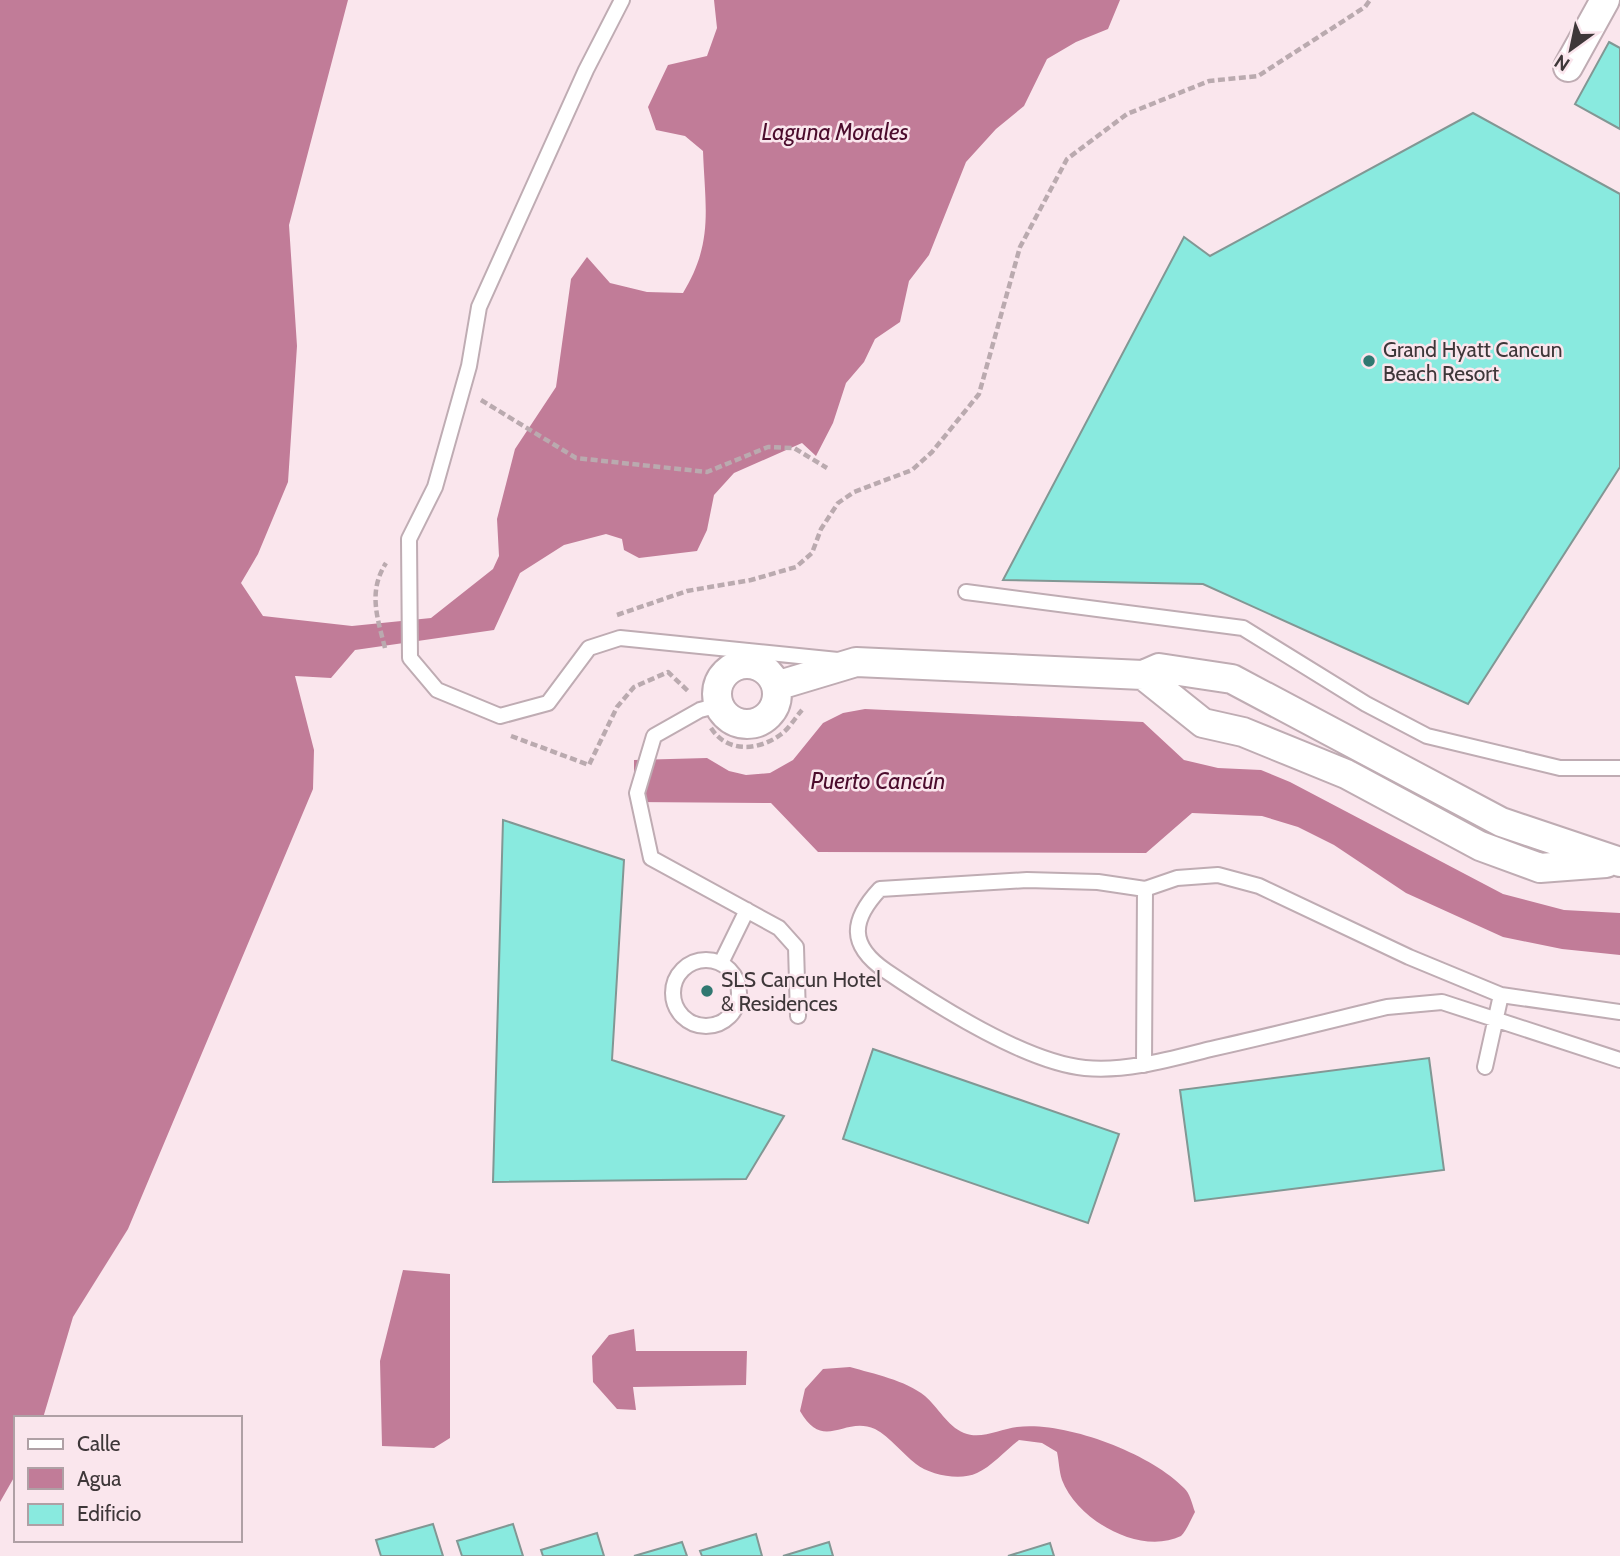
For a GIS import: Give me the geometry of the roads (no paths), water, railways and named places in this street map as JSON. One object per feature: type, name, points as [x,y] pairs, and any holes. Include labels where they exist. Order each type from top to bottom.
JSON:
[{"type":"street","points":[[1568,67],[1605,0],[1620,8]]},
{"type":"street","points":[[776,686],[856,662],[1143,675],[1159,668],[1232,679],[1501,822],[1620,862]]},
{"type":"street","points":[[742,665],[761,667],[769,673],[776,686],[777,701],[773,711],[757,723],[736,723],[709,707],[725,674],[742,665]]},
{"type":"street","points":[[1143,675],[1203,723],[1243,732],[1346,774],[1480,846],[1540,868],[1620,862]]},
{"type":"lane","points":[[622,0],[586,70],[479,307],[469,366],[435,487],[409,539],[410,658],[437,690],[500,716],[548,703],[589,648],[620,638],[856,662]]},
{"type":"lane","points":[[966,592],[1242,628],[1366,704],[1427,736],[1560,768],[1620,768]]},
{"type":"lane","points":[[709,707],[654,736],[637,793],[651,858],[779,928],[796,947],[798,1016]]},
{"type":"lane","points":[[1620,1013],[1501,995],[1409,957],[1259,886],[1218,875],[1177,878],[1145,890],[1098,882],[1027,880],[880,889],[862,908],[858,926],[862,948],[872,962],[910,988],[1032,1054],[1085,1068],[1144,1065],[1417,1002],[1442,1002],[1620,1060]]},
{"type":"lane","points":[[1144,1065],[1145,890]]},
{"type":"lane","points":[[721,963],[747,910]]},
{"type":"lane","points":[[700,960],[721,963],[735,978],[739,988],[734,1010],[717,1024],[694,1023],[678,1009],[674,988],[677,978],[682,970],[700,960]]},
{"type":"lane","points":[[1485,1067],[1501,995]]},
{"type":"water","name":"Laguna Morales","points":[[0,0],[348,0],[289,225],[297,346],[288,482],[258,554],[241,583],[263,616],[352,626],[431,618],[493,569],[499,556],[497,519],[515,449],[556,387],[571,279],[587,257],[610,283],[647,292],[683,293],[693,275],[703,240],[706,207],[703,151],[685,136],[656,130],[648,107],[668,65],[707,56],[717,28],[714,0],[1120,0],[1108,29],[1076,42],[1047,59],[1024,106],[996,129],[966,162],[929,255],[909,281],[900,322],[875,339],[864,362],[846,383],[833,423],[816,456],[802,443],[734,473],[714,495],[707,530],[697,551],[639,558],[624,550],[622,539],[606,534],[564,545],[520,573],[494,630],[355,650],[331,678],[295,676],[314,750],[313,789],[128,1229],[73,1317],[44,1416],[14,1416],[14,1478],[0,1502]]},
{"type":"water","name":"Puerto Cancún","points":[[865,709],[1143,722],[1184,760],[1218,768],[1261,770],[1290,782],[1503,894],[1564,910],[1620,913],[1620,955],[1562,949],[1503,937],[1406,893],[1334,845],[1298,827],[1262,816],[1192,813],[1146,853],[818,852],[771,803],[634,802],[634,760],[707,758],[729,771],[746,775],[770,773],[793,760],[823,723],[843,713]]},
{"type":"water","points":[[403,1270],[450,1274],[450,1438],[434,1448],[382,1446],[380,1361]]},
{"type":"water","points":[[634,1329],[636,1351],[747,1351],[746,1385],[633,1387],[636,1410],[617,1409],[593,1382],[592,1356],[609,1335]]},
{"type":"water","points":[[850,1367],[889,1378],[917,1390],[930,1400],[953,1426],[970,1435],[1037,1426],[1082,1434],[1106,1442],[1169,1475],[1184,1488],[1195,1512],[1181,1536],[1165,1541],[1129,1538],[1095,1521],[1081,1508],[1062,1480],[1057,1452],[1042,1443],[1019,1440],[982,1470],[954,1477],[922,1468],[875,1429],[854,1426],[817,1430],[800,1411],[805,1389],[823,1369]]},
{"type":"place","name":"Grand Hyatt Cancun Beach Resort","points":[[1369,361]]},
{"type":"place","name":"SLS Cancun Hotel & Residences","points":[[707,991]]}]
